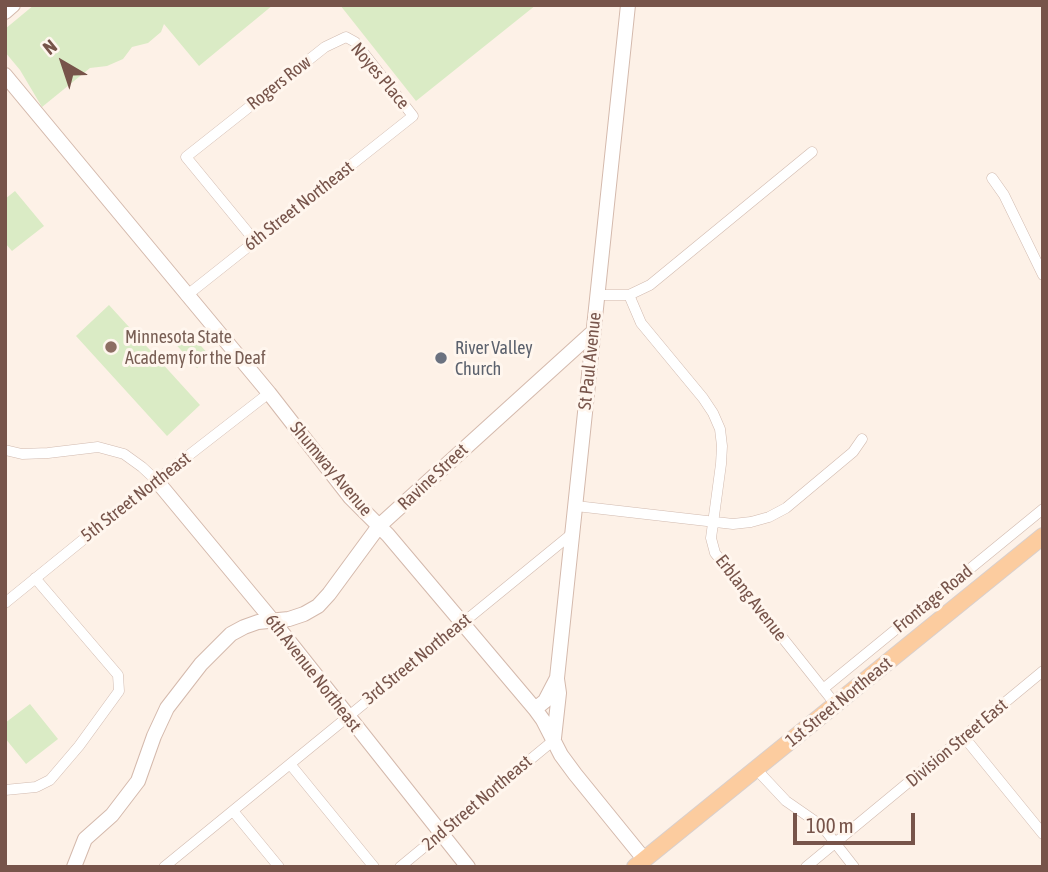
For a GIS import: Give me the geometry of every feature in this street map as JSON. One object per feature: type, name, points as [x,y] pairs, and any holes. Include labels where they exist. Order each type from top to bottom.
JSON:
[{"type":"main road","name":"1st Street Northeast","points":[[643,864],[1043,536]]},
{"type":"street","points":[[5,12],[13,5]]},
{"type":"street","name":"St Paul Avenue","points":[[535,709],[545,701],[557,678],[628,5]]},
{"type":"street","name":"Noyes Place","points":[[346,37],[355,41],[413,116]]},
{"type":"street","name":"Rogers Row","points":[[255,241],[186,156],[325,47],[346,37]]},
{"type":"street","name":"Shumway Avenue","points":[[5,75],[269,393],[350,497],[380,526],[535,709],[561,755],[643,864]]},
{"type":"street","name":"6th Street Northeast","points":[[186,296],[413,116]]},
{"type":"street","points":[[597,295],[629,295],[649,285],[812,152]]},
{"type":"street","points":[[992,178],[1004,195],[1043,275]]},
{"type":"street","name":"Erblang Avenue","points":[[629,295],[641,323],[704,398],[720,429],[722,455],[711,538],[719,560],[836,705]]},
{"type":"street","name":"Ravine Street","points":[[74,867],[85,839],[112,815],[138,780],[167,708],[201,664],[238,631],[258,622],[304,614],[318,606],[380,526],[593,332]]},
{"type":"street","name":"5th Street Northeast","points":[[5,603],[269,393]]},
{"type":"street","points":[[576,506],[733,524],[751,522],[786,508],[853,452],[862,439]]},
{"type":"street","points":[[5,450],[22,454],[98,447],[124,454],[156,481]]},
{"type":"street","name":"6th Avenue Northeast","points":[[156,481],[273,621],[468,867]]},
{"type":"street","name":"Frontage Road","points":[[823,689],[1043,509]]},
{"type":"street","name":"3rd Street Northeast","points":[[164,867],[574,532]]},
{"type":"street","points":[[10,790],[36,787],[50,780],[108,709],[119,691],[118,675],[35,578]]},
{"type":"street","name":"Division Street East","points":[[806,867],[1043,671]]},
{"type":"street","points":[[554,740],[559,693],[557,678]]},
{"type":"street","points":[[964,737],[1043,834]]},
{"type":"street","name":"2nd Street Northeast","points":[[400,867],[554,740]]},
{"type":"street","points":[[290,764],[374,867]]},
{"type":"street","points":[[757,769],[786,801],[822,826],[854,867]]},
{"type":"street","points":[[233,810],[279,867]]},
{"type":"green space","points":[[34,5],[273,5],[199,66],[164,24],[161,32],[148,43],[132,47],[123,59],[107,66],[90,68],[42,107],[20,70],[5,52],[5,29]]},
{"type":"green space","points":[[340,5],[536,5],[416,101]]},
{"type":"green space","points":[[15,191],[44,226],[12,251],[5,243],[5,199]]},
{"type":"green space","points":[[109,305],[200,405],[167,436],[76,336]]},
{"type":"green space","points":[[185,328],[210,356],[197,368],[172,340]]},
{"type":"green space","points":[[30,704],[58,739],[26,764],[5,738],[5,723]]},
{"type":"place","name":"Minnesota State Academy for the Deaf","points":[[111,347]]},
{"type":"place","name":"River Valley Church","points":[[441,358]]}]
